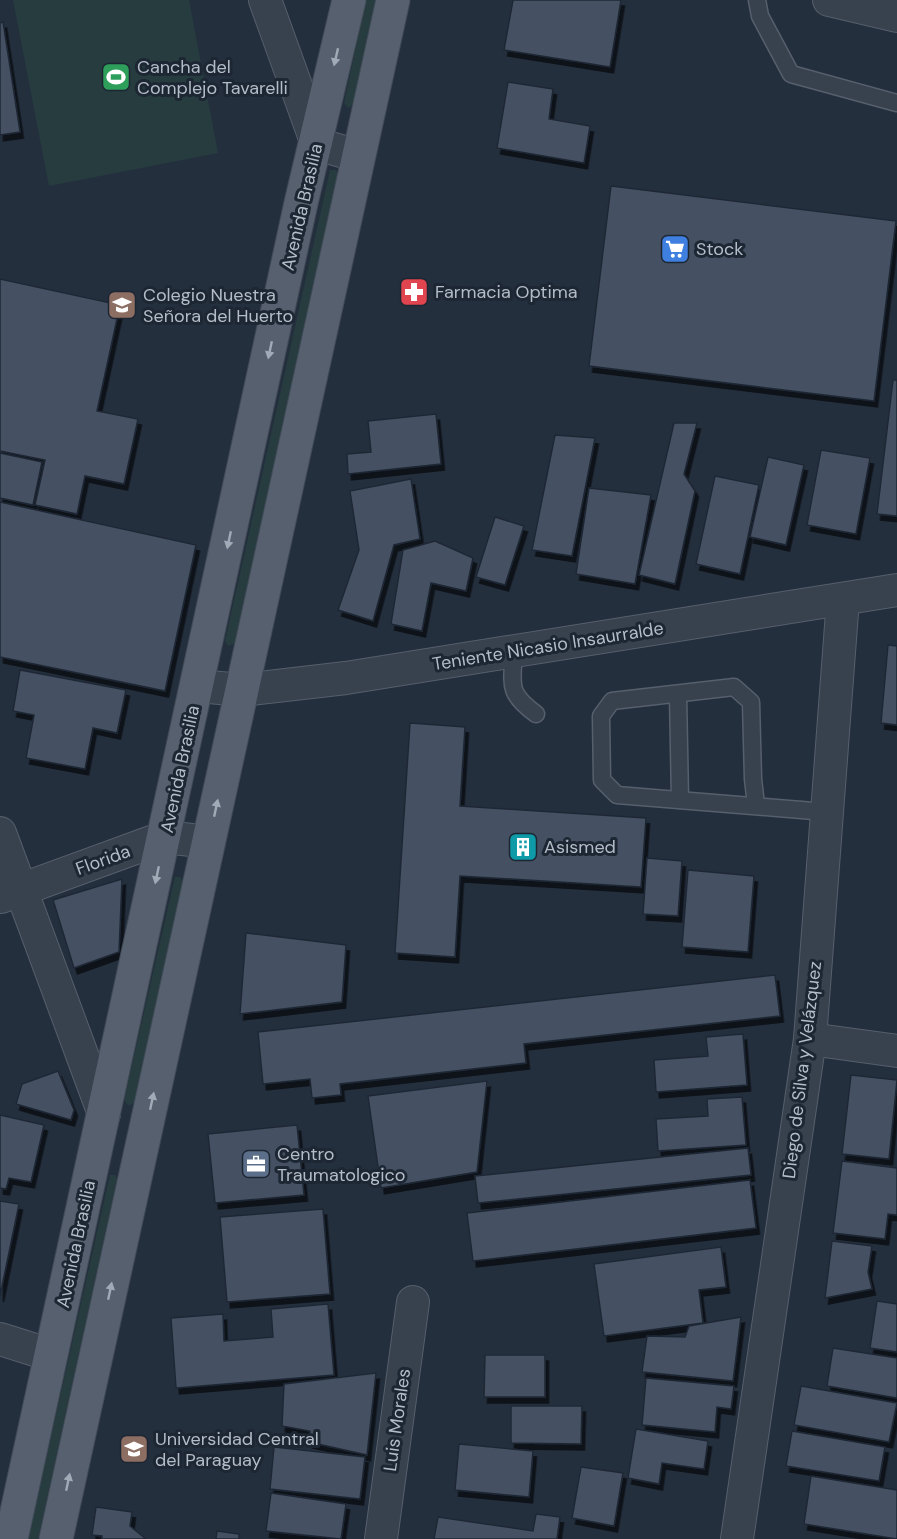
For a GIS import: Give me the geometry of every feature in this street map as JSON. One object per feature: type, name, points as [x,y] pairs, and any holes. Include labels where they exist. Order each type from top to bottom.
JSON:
[{"type":"main road","name":"Avenida Brasilia","points":[[11,1539],[299,215],[349,0]]},
{"type":"main road","points":[[56,1539],[393,0]]},
{"type":"street","points":[[265,0],[317,144],[358,156]]},
{"type":"street","points":[[829,0],[897,16]]},
{"type":"street","name":"Teniente Nicasio Insaurralde","points":[[198,686],[242,690],[346,678],[897,590]]},
{"type":"street","name":"Diego de Silva y Velázquez","points":[[737,1539],[810,1039],[843,599]]},
{"type":"street","points":[[0,833],[10,894],[104,1114]]},
{"type":"street","name":"Florida","points":[[10,894],[165,837],[209,842]]},
{"type":"street","points":[[810,1039],[897,1052]]},
{"type":"street","name":"Luis Morales","points":[[381,1539],[413,1302]]},
{"type":"street","points":[[0,1339],[51,1355]]},
{"type":"lane","points":[[757,0],[760,16],[791,74],[897,103]]},
{"type":"lane","points":[[514,651],[512,680],[518,700],[536,714]]},
{"type":"lane","points":[[756,805],[751,702],[734,687],[612,701],[601,716],[602,780],[617,795],[826,812]]},
{"type":"lane","points":[[678,693],[680,800]]},
{"type":"green space","name":"Cancha del Complejo Tavarelli","points":[[13,0],[189,0],[218,153],[49,186]]},
{"type":"green space","points":[[366,0],[376,0],[353,105],[348,108],[344,103]]},
{"type":"green space","points":[[330,170],[336,170],[338,173],[235,643],[228,646],[225,641]]},
{"type":"green space","points":[[175,877],[180,877],[183,882],[134,1102],[129,1106],[124,1100]]},
{"type":"green space","points":[[110,1175],[115,1175],[117,1179],[38,1539],[28,1539]]},
{"type":"building","points":[[513,0],[621,0],[610,67],[504,50]]},
{"type":"building","points":[[3,22],[20,132],[0,135],[0,23]]},
{"type":"building","points":[[508,82],[553,89],[549,119],[590,126],[584,163],[497,148]]},
{"type":"building","points":[[611,186],[896,221],[874,401],[589,366]]},
{"type":"building","points":[[0,279],[120,305],[97,411],[138,419],[124,484],[85,476],[77,514],[35,505],[45,460],[0,451]]},
{"type":"building","points":[[893,380],[897,380],[897,516],[877,514]]},
{"type":"building","points":[[436,414],[441,464],[348,474],[347,454],[371,452],[368,421]]},
{"type":"building","points":[[674,423],[697,423],[684,474],[695,491],[675,584],[639,575]]},
{"type":"building","points":[[555,435],[595,438],[572,556],[532,550]]},
{"type":"building","points":[[821,450],[870,458],[856,534],[807,525]]},
{"type":"building","points":[[0,453],[42,462],[33,505],[0,498]]},
{"type":"building","points":[[768,457],[804,465],[786,545],[750,537]]},
{"type":"building","points":[[715,476],[759,485],[740,574],[696,564]]},
{"type":"building","points":[[411,479],[420,539],[394,545],[373,621],[338,610],[359,550],[350,491]]},
{"type":"building","points":[[589,488],[651,495],[635,584],[576,574]]},
{"type":"building","points":[[0,502],[196,545],[165,691],[0,657]]},
{"type":"building","points":[[495,517],[524,526],[505,585],[476,577]]},
{"type":"building","points":[[435,541],[473,558],[466,591],[431,583],[422,631],[391,624],[403,550]]},
{"type":"building","points":[[888,645],[897,646],[897,725],[881,723]]},
{"type":"building","points":[[20,670],[126,690],[117,733],[93,728],[85,769],[26,758],[34,715],[13,711]]},
{"type":"building","name":"Asismed","points":[[410,723],[465,727],[460,806],[646,818],[641,887],[460,876],[455,957],[395,953]]},
{"type":"building","points":[[647,858],[682,861],[678,916],[643,914]]},
{"type":"building","points":[[688,870],[754,876],[748,952],[682,947]]},
{"type":"building","points":[[122,879],[119,952],[74,968],[53,900]]},
{"type":"building","points":[[246,933],[346,945],[342,1002],[240,1014]]},
{"type":"building","points":[[775,975],[780,1016],[524,1044],[526,1063],[340,1084],[341,1095],[312,1098],[310,1079],[263,1084],[258,1032]]},
{"type":"building","points":[[743,1034],[747,1085],[656,1092],[654,1060],[708,1056],[706,1037]]},
{"type":"building","points":[[58,1071],[74,1110],[71,1120],[16,1104],[22,1084]]},
{"type":"building","points":[[851,1075],[897,1080],[889,1159],[842,1154]]},
{"type":"building","points":[[487,1081],[477,1172],[381,1188],[368,1096]]},
{"type":"building","points":[[742,1097],[746,1145],[658,1151],[656,1119],[708,1116],[707,1099]]},
{"type":"building","points":[[0,1115],[44,1125],[31,1182],[9,1178],[6,1189],[0,1188]]},
{"type":"building","points":[[297,1125],[304,1195],[215,1203],[208,1134]]},
{"type":"building","points":[[748,1148],[751,1175],[478,1203],[475,1176]]},
{"type":"building","points":[[842,1161],[897,1168],[897,1215],[888,1214],[885,1239],[833,1233]]},
{"type":"building","points":[[750,1180],[756,1228],[473,1261],[467,1213]]},
{"type":"building","points":[[0,1201],[19,1204],[0,1296]]},
{"type":"building","points":[[323,1209],[330,1294],[227,1302],[220,1217]]},
{"type":"building","points":[[832,1241],[872,1246],[868,1272],[872,1289],[825,1298]]},
{"type":"building","points":[[721,1247],[726,1287],[699,1290],[703,1323],[604,1336],[594,1264]]},
{"type":"building","points":[[877,1301],[897,1304],[897,1352],[870,1348]]},
{"type":"building","points":[[328,1304],[334,1375],[176,1388],[171,1318],[223,1314],[224,1341],[273,1337],[271,1309]]},
{"type":"building","points":[[741,1317],[733,1381],[642,1372],[647,1336],[685,1337],[689,1326]]},
{"type":"building","points":[[833,1348],[897,1358],[897,1398],[827,1386]]},
{"type":"building","points":[[485,1355],[545,1355],[545,1397],[484,1397]]},
{"type":"building","points":[[376,1373],[367,1455],[309,1442],[310,1431],[282,1426],[284,1384]]},
{"type":"building","points":[[646,1378],[734,1386],[731,1409],[717,1407],[715,1432],[642,1425]]},
{"type":"building","points":[[801,1386],[897,1403],[889,1442],[794,1425]]},
{"type":"building","points":[[511,1406],[582,1406],[581,1444],[511,1443]]},
{"type":"building","points":[[636,1429],[708,1441],[704,1469],[662,1463],[659,1484],[628,1478]]},
{"type":"building","points":[[792,1431],[885,1447],[879,1481],[786,1466]]},
{"type":"building","points":[[459,1444],[533,1451],[529,1497],[455,1490]]},
{"type":"building","points":[[274,1447],[365,1457],[360,1499],[270,1489]]},
{"type":"building","points":[[581,1467],[623,1473],[614,1526],[572,1518]]},
{"type":"building","points":[[811,1476],[897,1490],[897,1539],[804,1524]]},
{"type":"building","points":[[271,1493],[346,1504],[341,1539],[266,1531]]},
{"type":"building","points":[[96,1507],[132,1512],[130,1526],[146,1539],[102,1539],[102,1536],[92,1535]]},
{"type":"building","points":[[536,1514],[560,1517],[557,1539],[434,1539],[438,1517],[533,1531]]},
{"type":"building","points":[[217,1531],[239,1534],[239,1539],[216,1539]]},
{"type":"place","name":"Cancha del Complejo Tavarelli","points":[[116,77]]},
{"type":"place","name":"Stock","points":[[675,249]]},
{"type":"place","name":"Farmacia Optima","points":[[414,292]]},
{"type":"place","name":"Colegio Nuestra Señora del Huerto","points":[[122,305]]},
{"type":"place","name":"Asismed","points":[[523,847]]},
{"type":"place","name":"Centro Traumatologico","points":[[256,1164]]},
{"type":"place","name":"Universidad Central del Paraguay","points":[[134,1449]]}]
